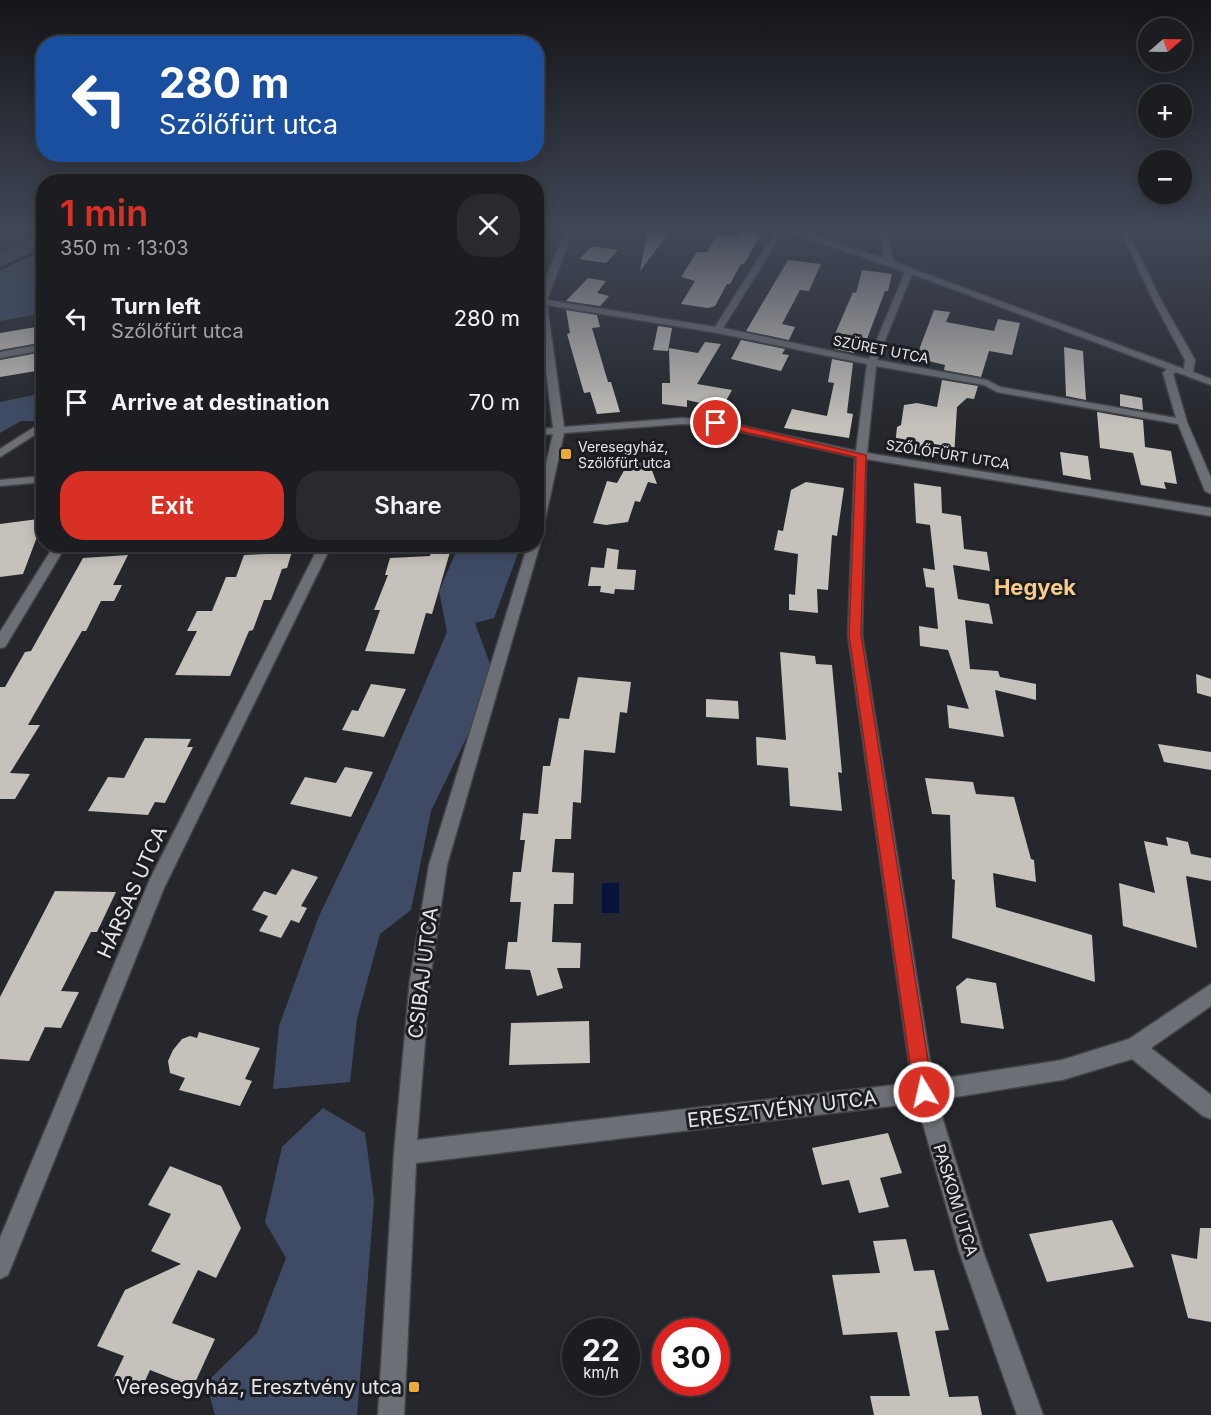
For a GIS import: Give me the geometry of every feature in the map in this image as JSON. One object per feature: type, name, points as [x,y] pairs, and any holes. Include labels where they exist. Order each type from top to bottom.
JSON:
[{"type":"street","points":[[718,330],[741,294]]},
{"type":"street","name":"PASKOM UTCA","points":[[900,294],[872,362],[861,455],[855,635],[924,1092],[971,1251],[1030,1415]]},
{"type":"street","points":[[975,294],[1211,382]]},
{"type":"street","points":[[1154,294],[1190,360],[1188,373]]},
{"type":"street","name":"SZÜRET UTCA","points":[[544,302],[718,330],[987,383],[997,389],[1182,422]]},
{"type":"street","points":[[544,328],[559,430],[544,498]]},
{"type":"street","points":[[0,355],[36,348]]},
{"type":"street","points":[[1175,368],[1168,373],[1182,422],[1211,491]]},
{"type":"street","name":"SZŐLŐFÜRT UTCA","points":[[544,431],[682,421],[716,423],[861,455],[1211,512]]},
{"type":"street","points":[[0,454],[36,429]]},
{"type":"street","points":[[0,483],[36,480]]},
{"type":"street","points":[[0,643],[56,552]]},
{"type":"street","name":"HÁRSAS UTCA","points":[[2,1254],[38,1178],[156,885],[322,552]]},
{"type":"street","name":"CSIBAJ UTCA","points":[[391,1415],[405,1153],[420,980],[438,865],[532,552]]},
{"type":"street","name":"ERESZTVÉNY UTCA","points":[[405,1153],[924,1092],[1062,1070],[1134,1048],[1211,994]]},
{"type":"street","points":[[1134,1048],[1211,1108]]},
{"type":"shaded area","points":[[0,294],[36,294],[36,314],[0,321]]},
{"type":"shaded area","points":[[544,358],[546,373],[544,428]]},
{"type":"shaded area","points":[[36,394],[36,421],[21,421],[0,433],[0,402]]},
{"type":"shaded area","points":[[456,552],[518,552],[494,618],[475,623],[490,664],[477,716],[431,811],[411,910],[380,934],[357,1019],[350,1082],[273,1089],[279,1026],[319,916],[377,795],[447,632],[439,591]]},
{"type":"shaded area","points":[[323,1108],[365,1133],[374,1200],[357,1415],[215,1415],[206,1383],[257,1333],[286,1258],[265,1222],[282,1147]]},
{"type":"water","points":[[602,883],[619,883],[619,913],[602,913]]},
{"type":"building","points":[[573,294],[609,296],[600,306],[566,301]]},
{"type":"building","points":[[687,294],[722,294],[715,306],[708,308],[681,304]]},
{"type":"building","points":[[768,294],[798,294],[782,324],[795,327],[789,340],[746,331]]},
{"type":"building","points":[[852,294],[884,294],[864,347],[855,345],[854,353],[834,349],[836,341],[832,341]]},
{"type":"building","points":[[566,310],[597,315],[600,327],[592,328],[608,382],[611,382],[620,412],[597,414],[590,392],[584,393],[567,334],[570,333]]},
{"type":"building","points":[[934,310],[950,312],[946,322],[994,331],[998,319],[1020,323],[1012,355],[989,351],[981,377],[944,370],[945,365],[916,358]]},
{"type":"building","points":[[658,326],[672,328],[668,351],[653,350]]},
{"type":"building","points":[[36,327],[36,344],[0,350],[0,333]]},
{"type":"building","points":[[741,340],[785,349],[782,354],[789,355],[781,371],[731,359]]},
{"type":"building","points":[[705,342],[721,344],[697,384],[732,390],[722,408],[687,400],[687,407],[662,404],[662,383],[670,383],[669,348],[698,353]]},
{"type":"building","points":[[1064,347],[1083,351],[1086,400],[1066,396]]},
{"type":"building","points":[[36,353],[36,371],[0,377],[0,360]]},
{"type":"building","points":[[832,359],[853,363],[847,413],[853,414],[849,438],[784,428],[792,409],[827,416],[834,383],[828,382]]},
{"type":"building","points":[[942,380],[978,386],[974,399],[967,398],[957,407],[954,457],[895,447],[897,427],[901,425],[904,405],[917,403],[937,407]]},
{"type":"building","points":[[1120,394],[1142,398],[1143,410],[1120,406]]},
{"type":"building","points":[[1097,412],[1143,420],[1145,447],[1171,451],[1177,484],[1164,482],[1166,489],[1141,485],[1133,453],[1100,448]]},
{"type":"building","points":[[1060,452],[1088,456],[1091,480],[1063,475]]},
{"type":"building","points":[[630,460],[650,465],[657,484],[648,482],[640,502],[635,501],[628,522],[606,525],[593,523],[607,481],[617,483]]},
{"type":"building","points":[[806,482],[844,488],[837,536],[832,535],[828,590],[817,589],[818,613],[789,610],[789,594],[795,595],[798,554],[774,550],[778,530],[783,531],[791,490]]},
{"type":"building","points":[[914,483],[941,487],[942,513],[961,516],[964,549],[987,552],[990,571],[953,565],[958,599],[989,604],[993,624],[965,620],[970,669],[998,671],[1000,677],[1036,684],[1036,700],[995,690],[1004,737],[949,728],[947,705],[969,709],[948,650],[920,646],[919,626],[938,629],[934,588],[926,587],[923,568],[935,570],[930,525],[916,523]]},
{"type":"building","points":[[36,519],[34,530],[36,530],[36,540],[23,574],[0,577],[0,524]]},
{"type":"building","points":[[607,548],[619,550],[617,569],[636,570],[634,590],[615,589],[614,594],[600,592],[601,586],[588,586],[591,567],[604,568]]},
{"type":"building","points":[[270,552],[292,552],[287,568],[282,569],[271,600],[264,600],[253,630],[249,631],[230,676],[175,675],[197,631],[187,631],[197,611],[212,611],[226,577],[236,577],[244,555],[269,554]]},
{"type":"building","points":[[431,552],[450,552],[432,614],[426,613],[414,654],[365,651],[380,610],[374,610],[388,575],[385,575],[390,558],[430,556]]},
{"type":"building","points":[[128,555],[113,585],[122,585],[114,601],[101,601],[86,631],[82,631],[28,725],[40,725],[10,773],[30,774],[15,799],[0,799],[0,687],[5,687],[25,652],[31,651],[83,558]]},
{"type":"building","points":[[780,652],[815,656],[816,664],[832,665],[842,773],[838,772],[842,811],[790,806],[788,768],[757,765],[756,737],[786,740]]},
{"type":"building","points":[[1196,674],[1211,679],[1211,697],[1197,693]]},
{"type":"building","points":[[578,677],[631,682],[627,713],[620,712],[615,753],[584,750],[581,803],[573,802],[571,839],[555,839],[552,872],[574,873],[573,904],[554,904],[552,942],[581,943],[580,968],[557,968],[563,988],[537,996],[530,970],[505,969],[508,942],[517,942],[521,902],[510,902],[513,872],[521,872],[525,840],[520,840],[523,813],[538,814],[543,766],[550,766],[559,718],[569,719]]},
{"type":"building","points":[[371,684],[406,689],[384,737],[342,730],[352,710],[358,711]]},
{"type":"building","points":[[706,699],[738,701],[739,719],[706,717]]},
{"type":"building","points":[[145,738],[191,739],[187,747],[193,747],[165,803],[155,802],[148,815],[88,811],[108,777],[124,778]]},
{"type":"building","points":[[1158,744],[1211,752],[1211,770],[1164,762]]},
{"type":"building","points":[[345,767],[373,772],[351,817],[290,804],[305,777],[336,783]]},
{"type":"building","points":[[925,778],[973,782],[976,794],[1014,797],[1031,859],[1034,860],[1036,882],[993,873],[996,907],[1092,935],[1095,982],[952,938],[955,880],[952,879],[950,815],[932,814]]},
{"type":"building","points":[[1166,837],[1188,842],[1191,854],[1211,858],[1211,881],[1186,876],[1197,948],[1123,926],[1119,883],[1155,893],[1144,841],[1168,846]]},
{"type":"building","points":[[292,869],[318,877],[301,906],[307,908],[299,923],[291,920],[281,938],[259,931],[268,916],[252,910],[264,891],[276,895]]},
{"type":"building","points":[[55,891],[116,892],[97,932],[91,932],[61,991],[79,992],[61,1028],[45,1027],[29,1061],[0,1059],[0,997]]},
{"type":"building","points":[[967,978],[996,983],[1004,1029],[961,1023],[956,987]]},
{"type":"building","points":[[589,1021],[590,1063],[509,1065],[511,1023]]},
{"type":"building","points":[[199,1032],[260,1048],[245,1079],[252,1081],[240,1106],[179,1090],[185,1078],[170,1073],[168,1061],[182,1039],[190,1036],[197,1038]]},
{"type":"building","points":[[888,1133],[902,1173],[880,1178],[889,1207],[859,1213],[849,1180],[822,1185],[812,1148]]},
{"type":"building","points":[[170,1166],[221,1186],[241,1228],[216,1278],[198,1270],[172,1323],[215,1339],[193,1387],[150,1370],[141,1390],[113,1379],[124,1356],[97,1346],[125,1290],[181,1264],[151,1251],[171,1214],[148,1205]]},
{"type":"building","points":[[1112,1220],[1134,1267],[1047,1282],[1029,1234]]},
{"type":"building","points":[[1200,1228],[1211,1228],[1211,1322],[1188,1318],[1171,1254],[1197,1259]]},
{"type":"building","points":[[906,1239],[914,1271],[934,1270],[949,1330],[935,1331],[949,1397],[978,1396],[982,1415],[874,1415],[870,1396],[910,1396],[897,1332],[843,1335],[832,1275],[880,1273],[873,1241]]},
{"type":"place","name":"Veresegyház, Szőlőfürt utca","points":[[566,454]]},
{"type":"place","name":"Veresegyház, Eresztvény utca","points":[[414,1387]]},
{"type":"district","name":"Hegyek","points":[[1035,587]]},
{"type":"route","points":[[716,423],[861,455],[855,635],[924,1092]]}]
